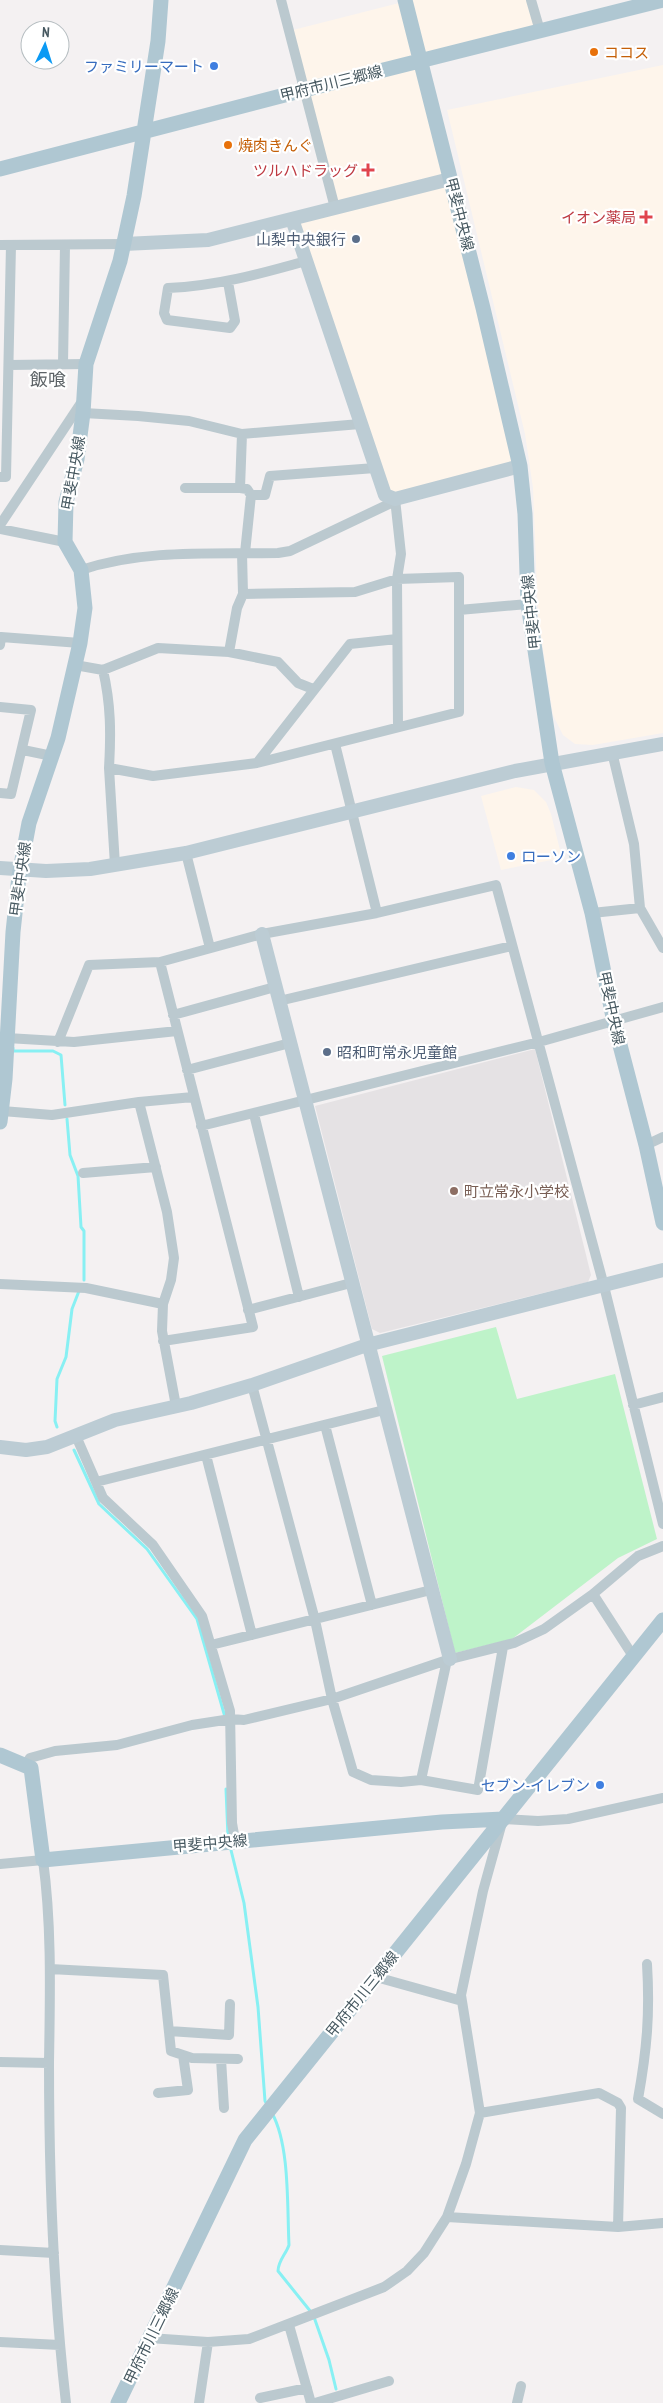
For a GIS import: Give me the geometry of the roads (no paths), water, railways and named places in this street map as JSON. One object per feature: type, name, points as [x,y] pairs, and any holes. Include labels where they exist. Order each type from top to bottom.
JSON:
[{"type":"main road","name":"甲斐中央線","points":[[1,1116],[13,932],[20,871],[29,823],[52,756],[75,665],[85,608],[81,570],[65,542],[66,502],[77,459],[86,364],[124,244],[134,196],[158,41],[161,0]]},
{"type":"main road","name":"甲斐中央線","points":[[405,0],[520,466],[525,514],[528,604],[552,763],[592,913],[614,1022],[646,1145],[663,1223]]},
{"type":"main road","name":"甲府市川三郷線","points":[[0,169],[421,60],[660,1]]},
{"type":"main road","name":"甲府市川三郷線","points":[[118,2403],[245,2140],[663,1620]]},
{"type":"main road","points":[[0,1755],[31,1768],[34,1779],[43,1860]]},
{"type":"main road","name":"甲斐中央線","points":[[43,1860],[442,1822],[503,1819]]},
{"type":"street","points":[[281,0],[335,208]]},
{"type":"street","points":[[531,0],[540,31]]},
{"type":"street","points":[[0,245],[124,244],[208,240],[450,179]]},
{"type":"street","points":[[292,219],[375,468],[385,494],[395,499]]},
{"type":"street","points":[[0,477],[6,477],[11,245]]},
{"type":"street","points":[[63,364],[65,245]]},
{"type":"street","points":[[228,282],[235,321],[230,328],[167,320],[164,313],[168,288],[228,282],[306,262]]},
{"type":"street","points":[[9,364],[86,364]]},
{"type":"street","points":[[0,525],[83,406],[138,416],[189,421],[242,434],[360,424]]},
{"type":"street","points":[[240,488],[242,434]]},
{"type":"street","points":[[81,570],[101,563],[166,555],[278,553],[290,551],[389,504],[395,499],[520,466]]},
{"type":"street","points":[[252,495],[265,495],[270,476],[375,468]]},
{"type":"street","points":[[185,488],[240,488],[248,489],[252,495],[243,553],[243,594],[237,608],[229,652]]},
{"type":"street","points":[[395,499],[400,554],[397,579],[398,728]]},
{"type":"street","points":[[0,529],[65,542]]},
{"type":"street","points":[[109,768],[152,776],[257,763],[459,712],[459,577],[397,579],[355,592],[243,594]]},
{"type":"street","points":[[459,610],[528,604]]},
{"type":"street","points":[[0,646],[1,637],[80,643]]},
{"type":"street","points":[[257,763],[294,719],[313,689],[350,644],[397,639]]},
{"type":"street","points":[[75,665],[103,670],[158,648],[229,652],[278,662],[298,683],[313,689]]},
{"type":"street","points":[[103,670],[110,700],[109,768],[115,865]]},
{"type":"street","points":[[0,708],[31,710],[11,794],[0,793]]},
{"type":"street","points":[[336,744],[378,913]]},
{"type":"street","points":[[0,868],[46,872],[115,865],[186,853],[552,763],[663,744]]},
{"type":"street","points":[[23,750],[52,756]]},
{"type":"street","points":[[612,752],[634,844],[640,908],[663,948]]},
{"type":"street","points":[[186,853],[210,948]]},
{"type":"street","points":[[58,1042],[89,965],[160,962],[262,934],[378,913],[496,885],[604,1286],[663,1524]]},
{"type":"street","points":[[592,913],[640,908]]},
{"type":"street","points":[[262,934],[448,1660],[421,1780]]},
{"type":"street","points":[[279,1001],[512,946]]},
{"type":"street","points":[[160,962],[253,1328],[163,1341]]},
{"type":"street","points":[[173,1015],[276,987]]},
{"type":"street","points":[[201,1126],[305,1102],[538,1042],[663,1007]]},
{"type":"street","points":[[7,1038],[58,1042],[177,1031]]},
{"type":"street","points":[[187,1070],[290,1043]]},
{"type":"street","points":[[1,1116],[52,1115],[139,1102],[193,1097]]},
{"type":"street","points":[[139,1102],[167,1212],[174,1258],[171,1280],[163,1304],[163,1341],[176,1406]]},
{"type":"street","points":[[254,1114],[299,1296]]},
{"type":"street","points":[[646,1145],[663,1137]]},
{"type":"street","points":[[83,1173],[156,1168]]},
{"type":"street","points":[[0,1447],[37,1449],[115,1420],[176,1406],[252,1385],[367,1345],[663,1270]]},
{"type":"street","points":[[248,1310],[351,1283]]},
{"type":"street","points":[[0,1284],[86,1288],[163,1304]]},
{"type":"street","points":[[252,1385],[315,1620],[332,1699],[353,1772],[371,1780],[401,1782],[421,1780],[478,1790],[503,1647]]},
{"type":"street","points":[[633,1405],[663,1397]]},
{"type":"street","points":[[96,1482],[384,1410]]},
{"type":"street","points":[[325,1425],[372,1606]]},
{"type":"street","points":[[76,1436],[103,1498],[153,1545],[202,1616],[227,1720],[232,1823],[231,1841]]},
{"type":"street","points":[[206,1455],[252,1635]]},
{"type":"street","points":[[25,1766],[30,1758],[54,1751],[117,1745],[192,1726],[227,1720],[244,1720],[332,1699],[448,1660],[503,1647],[544,1629],[593,1594],[638,1556],[663,1546]]},
{"type":"street","points":[[210,1645],[431,1590]]},
{"type":"street","points":[[593,1594],[633,1656]]},
{"type":"street","points":[[149,2338],[208,2342],[249,2340],[384,2287],[407,2271],[424,2253],[447,2217],[466,2164],[480,2113],[461,1995],[482,1892],[503,1819],[538,1821],[568,1818],[663,1798]]},
{"type":"street","points":[[0,1864],[43,1860],[50,1969],[49,2157],[60,2345],[66,2403]]},
{"type":"street","points":[[638,2099],[647,2051],[650,2011],[647,1964]]},
{"type":"street","points":[[50,1969],[163,1975],[171,2052],[192,2058],[238,2059]]},
{"type":"street","points":[[376,1977],[462,2002]]},
{"type":"street","points":[[169,2031],[229,2035],[230,2004]]},
{"type":"street","points":[[158,2092],[188,2090],[183,2055]]},
{"type":"street","points":[[221,2059],[224,2108]]},
{"type":"street","points":[[0,2062],[49,2063]]},
{"type":"street","points":[[480,2113],[599,2093],[618,2103],[621,2108],[618,2227]]},
{"type":"street","points":[[621,2108],[638,2099]]},
{"type":"street","points":[[638,2099],[663,2114]]},
{"type":"street","points":[[447,2217],[618,2227],[663,2223]]},
{"type":"street","points":[[0,2250],[54,2253]]},
{"type":"street","points":[[288,2325],[311,2403]]},
{"type":"street","points":[[0,2342],[60,2345]]},
{"type":"street","points":[[199,2403],[208,2342]]},
{"type":"street","points":[[315,2403],[389,2382]]},
{"type":"street","points":[[517,2403],[522,2386]]},
{"type":"street","points":[[260,2398],[307,2388]]},
{"type":"waterway","points":[[13,1048],[13,1051],[53,1051],[61,1055],[65,1105]]},
{"type":"waterway","points":[[67,1119],[70,1155],[78,1176],[81,1227],[84,1231],[84,1280]]},
{"type":"waterway","points":[[57,1427],[55,1421],[57,1379],[66,1357],[72,1309],[79,1291]]},
{"type":"waterway","points":[[74,1450],[99,1504],[147,1549],[197,1619],[225,1717]]},
{"type":"waterway","points":[[226,1789],[228,1837]]},
{"type":"waterway","points":[[230,1846],[244,1903],[258,2007],[265,2101],[268,2106]]},
{"type":"waterway","points":[[272,2113],[278,2127],[285,2159],[289,2245],[279,2264],[278,2271],[311,2312]]},
{"type":"waterway","points":[[314,2317],[329,2360],[336,2389]]},
{"type":"place","name":"ココス","points":[[594,52]]},
{"type":"place","name":"ファミリーマート","points":[[214,66]]},
{"type":"place","name":"焼肉きんぐ","points":[[228,145]]},
{"type":"place","name":"ツルハドラッグ","points":[[368,170]]},
{"type":"place","name":"イオン薬局","points":[[646,217]]},
{"type":"place","name":"山梨中央銀行","points":[[356,239]]},
{"type":"place","name":"ローソン","points":[[511,856]]},
{"type":"place","name":"昭和町常永児童館","points":[[327,1052]]},
{"type":"place","name":"町立常永小学校","points":[[454,1191]]},
{"type":"place","name":"セブン-イレブン","points":[[600,1785]]},
{"type":"district","name":"飯喰","points":[[48,379]]}]
